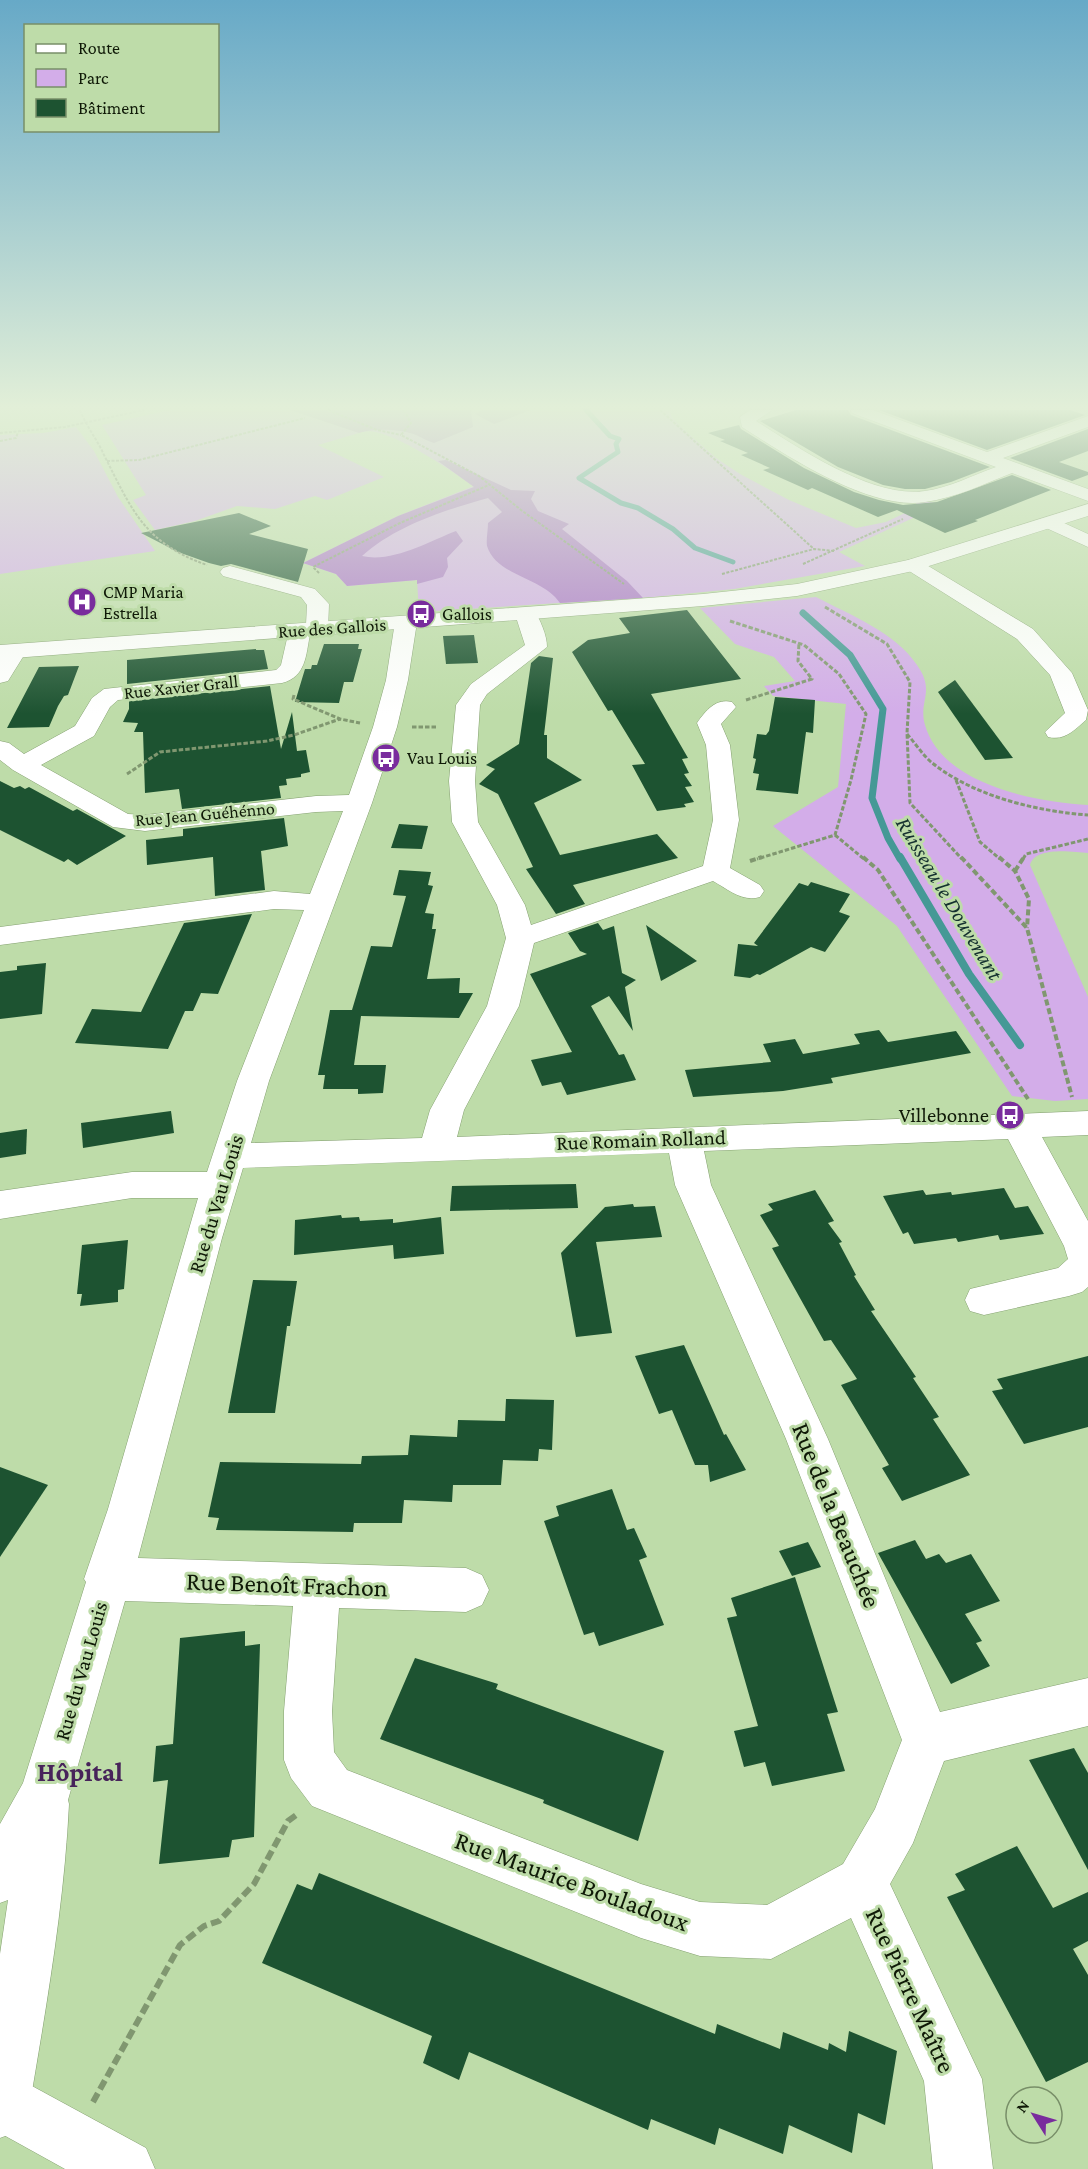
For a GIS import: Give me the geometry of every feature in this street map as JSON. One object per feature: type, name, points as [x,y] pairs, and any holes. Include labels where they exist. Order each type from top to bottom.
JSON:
[{"type":"street","name":"Rue des Gallois","points":[[7,652],[526,614],[797,590],[913,565],[1085,511]]},
{"type":"street","points":[[1051,523],[1088,541]]},
{"type":"street","points":[[913,565],[1025,634],[1061,673],[1078,715],[1057,732]]},
{"type":"street","points":[[230,572],[308,593],[318,604],[292,668],[282,675]]},
{"type":"street","points":[[436,1150],[447,1110],[503,1006],[521,938],[511,905],[465,822],[462,781],[468,705],[471,697],[536,647],[536,640],[526,614]]},
{"type":"street","name":"Rue du Vau Louis","points":[[0,1877],[45,1793],[107,1579],[130,1509],[253,1081],[359,803],[385,727],[397,680],[406,622]]},
{"type":"street","points":[[0,676],[7,652]]},
{"type":"street","name":"Rue Xavier Grall","points":[[22,765],[86,731],[100,703],[112,694],[282,675]]},
{"type":"street","points":[[716,871],[726,820],[718,745],[708,723],[724,707]]},
{"type":"street","name":"Rue Jean Guéhénno","points":[[0,748],[22,765],[122,820],[145,823],[316,804],[359,803]]},
{"type":"street","points":[[521,938],[716,871],[750,891]]},
{"type":"street","points":[[0,936],[274,900],[320,903]]},
{"type":"street","points":[[984,1300],[1069,1281],[1088,1263],[1083,1246],[1024,1138],[1053,1115]]},
{"type":"street","name":"Rue Romain Rolland","points":[[0,1205],[226,1171],[436,1150],[684,1139],[1053,1115]]},
{"type":"street","name":"Rue de la Beauchée","points":[[684,1139],[693,1185],[807,1439],[927,1740]]},
{"type":"street","name":"Rue Benoît Frachon","points":[[107,1579],[466,1590]]},
{"type":"street","points":[[318,1585],[308,1711],[309,1760],[330,1788]]},
{"type":"street","points":[[862,1883],[895,1824],[927,1740],[1088,1702]]},
{"type":"street","name":"Rue Maurice Bouladoux","points":[[330,1788],[641,1911],[700,1929],[771,1932],[862,1883]]},
{"type":"street","name":"Rue du Vau Louis","points":[[0,1846],[45,1793]]},
{"type":"street","name":"Rue du Vau Louis","points":[[0,2104],[41,1863],[45,1793]]},
{"type":"street","name":"Rue Pierre Maître","points":[[862,1883],[953,2079],[963,2169]]},
{"type":"street","points":[[0,2104],[125,2169]]},
{"type":"path","points":[[134,511],[152,537],[167,550],[195,562],[230,572]]},
{"type":"path","points":[[313,567],[423,511]]},
{"type":"path","points":[[523,511],[622,582],[633,592],[640,605]]},
{"type":"path","points":[[774,511],[814,549]]},
{"type":"path","points":[[772,593],[771,578],[835,551],[915,511]]},
{"type":"path","points":[[719,574],[752,568],[814,549],[835,551]]},
{"type":"path","points":[[797,590],[887,644],[909,682],[907,733],[910,803],[1027,928]]},
{"type":"path","points":[[703,600],[729,620],[799,643],[839,674],[866,714],[836,835]]},
{"type":"path","points":[[724,707],[812,679],[798,661],[799,643]]},
{"type":"path","points":[[282,675],[298,679],[293,699],[340,719],[385,727],[466,727]]},
{"type":"path","points":[[127,774],[159,752],[267,741],[294,735],[340,719]]},
{"type":"path","points":[[907,733],[933,764],[971,787],[1032,806],[1088,815]]},
{"type":"path","points":[[955,778],[980,842],[1015,871],[1029,899],[1027,928],[1053,1115]]},
{"type":"path","points":[[716,871],[836,835]]},
{"type":"path","points":[[836,835],[878,870],[1053,1115]]},
{"type":"path","points":[[1015,871],[1026,854],[1088,839]]},
{"type":"path","points":[[72,2142],[180,1945],[204,1926],[219,1921],[254,1884],[288,1821],[330,1788]]},
{"type":"green space","points":[[0,511],[128,511],[155,551],[0,574]]},
{"type":"green space","points":[[141,511],[222,511],[195,521],[155,530]]},
{"type":"green space","points":[[410,511],[816,511],[856,528],[886,522],[907,511],[924,511],[839,552],[865,566],[734,589],[653,597],[419,612],[417,580],[347,586],[336,574],[303,563]]},
{"type":"green space","points":[[816,597],[871,625],[908,653],[923,674],[925,682],[923,716],[925,725],[935,746],[950,762],[970,776],[1018,794],[1043,800],[1088,805],[1088,853],[1064,851],[1047,853],[1033,859],[1030,865],[1088,997],[1088,1099],[1055,1101],[1012,1096],[897,926],[773,826],[838,787],[846,704],[773,696],[764,686],[795,681],[774,657],[735,644],[700,608]]},
{"type":"shaded area","points":[[411,511],[446,511],[421,520],[390,536],[362,556],[385,557],[398,554],[456,531],[463,541],[447,558],[448,567],[443,577],[417,584],[417,580],[347,586],[336,574],[303,563]]},
{"type":"shaded area","points":[[539,511],[569,524],[562,529],[627,581],[643,598],[560,603],[542,587],[509,570],[492,556],[487,546],[488,523],[502,512]]},
{"type":"building","points":[[865,511],[894,511],[878,517]]},
{"type":"building","points":[[900,511],[997,511],[975,520],[978,521],[945,533]]},
{"type":"building","points":[[239,513],[271,526],[249,534],[308,549],[298,582],[231,564],[221,566],[209,563],[178,552],[141,533]]},
{"type":"building","points":[[687,610],[741,679],[651,694],[688,758],[682,759],[689,773],[684,774],[692,786],[685,787],[694,802],[684,804],[686,807],[657,811],[632,765],[645,764],[612,710],[608,711],[572,652],[588,640],[630,633],[619,618]]},
{"type":"building","points":[[474,635],[478,663],[446,664],[443,636]]},
{"type":"building","points":[[324,644],[359,644],[358,649],[362,649],[353,682],[344,682],[339,703],[295,702],[305,669],[311,669],[312,665],[317,665]]},
{"type":"building","points":[[264,650],[268,669],[127,684],[127,660]]},
{"type":"building","points":[[539,656],[553,658],[544,735],[547,735],[547,758],[582,780],[534,803],[560,855],[657,834],[678,858],[573,885],[585,904],[556,914],[526,869],[533,867],[498,794],[479,784],[495,769],[486,765],[519,744],[531,663]]},
{"type":"building","points":[[79,666],[68,695],[64,696],[58,706],[49,727],[7,728],[39,667]]},
{"type":"building","points":[[955,680],[1013,758],[985,760],[938,692]]},
{"type":"building","points":[[270,686],[281,749],[292,712],[297,751],[306,750],[310,772],[301,774],[301,777],[286,779],[287,785],[279,786],[281,798],[182,809],[179,789],[145,793],[143,732],[134,732],[138,723],[123,722],[129,709],[129,701]]},
{"type":"building","points":[[775,697],[815,700],[813,733],[806,732],[798,794],[756,790],[759,774],[753,773],[756,759],[753,758],[757,734],[766,735],[769,731]]},
{"type":"building","points":[[0,781],[14,788],[29,787],[73,811],[77,809],[126,836],[77,865],[68,859],[64,862],[0,830]]},
{"type":"building","points":[[284,818],[288,846],[261,851],[265,890],[215,896],[213,857],[147,865],[146,840],[183,836],[183,829]]},
{"type":"building","points":[[399,824],[428,826],[422,849],[391,848]]},
{"type":"building","points":[[399,870],[431,872],[428,885],[433,886],[425,913],[434,914],[432,929],[436,929],[427,979],[460,978],[459,993],[473,993],[459,1018],[361,1016],[354,1065],[386,1065],[383,1093],[358,1094],[358,1089],[323,1089],[325,1075],[318,1075],[330,1010],[352,1010],[371,946],[392,947],[406,896],[393,895]]},
{"type":"building","points":[[811,882],[850,894],[839,912],[850,916],[825,952],[811,947],[760,975],[757,974],[750,978],[734,976],[738,944],[758,946],[754,943],[799,883],[808,886]]},
{"type":"building","points":[[252,914],[218,994],[201,993],[193,1011],[185,1011],[168,1049],[75,1043],[92,1009],[141,1012],[184,923]]},
{"type":"building","points":[[598,923],[603,930],[614,926],[622,973],[636,980],[625,987],[633,1031],[609,996],[591,1006],[619,1055],[624,1054],[636,1080],[567,1095],[561,1082],[542,1086],[531,1060],[572,1052],[530,974],[587,954],[580,951],[568,933]]},
{"type":"building","points":[[646,925],[697,961],[661,981]]},
{"type":"building","points":[[46,963],[42,1014],[0,1019],[0,972],[17,970],[17,966]]},
{"type":"building","points":[[879,1030],[888,1042],[956,1031],[971,1053],[831,1078],[833,1083],[783,1091],[693,1097],[685,1070],[771,1062],[763,1044],[795,1039],[803,1054],[860,1044],[854,1034]]},
{"type":"building","points":[[171,1111],[174,1133],[83,1148],[81,1123]]},
{"type":"building","points":[[27,1129],[26,1154],[0,1158],[0,1133]]},
{"type":"building","points":[[576,1184],[578,1208],[450,1211],[452,1186]]},
{"type":"building","points":[[1004,1188],[1015,1208],[1028,1206],[1044,1234],[1000,1240],[998,1235],[958,1242],[956,1238],[914,1244],[908,1232],[903,1234],[883,1196],[923,1190],[926,1195],[951,1192],[952,1195]]},
{"type":"building","points":[[815,1190],[834,1221],[828,1223],[842,1242],[839,1243],[856,1275],[854,1276],[875,1310],[871,1311],[916,1377],[913,1378],[939,1417],[933,1419],[970,1475],[902,1501],[882,1468],[889,1465],[841,1385],[857,1379],[831,1340],[824,1341],[772,1248],[779,1246],[760,1215],[773,1210],[768,1204]]},
{"type":"building","points":[[633,1204],[634,1207],[655,1206],[662,1237],[596,1242],[612,1333],[576,1337],[561,1253],[605,1207]]},
{"type":"building","points":[[341,1215],[342,1218],[359,1217],[360,1221],[393,1219],[393,1223],[441,1217],[444,1254],[394,1259],[393,1245],[294,1255],[295,1220]]},
{"type":"building","points":[[128,1240],[124,1289],[118,1290],[118,1302],[80,1306],[82,1294],[77,1294],[82,1245]]},
{"type":"building","points":[[253,1280],[297,1281],[290,1326],[287,1326],[275,1413],[228,1413]]},
{"type":"building","points":[[684,1345],[724,1435],[726,1434],[746,1470],[710,1482],[708,1465],[695,1465],[672,1410],[659,1414],[635,1356]]},
{"type":"building","points":[[1088,1356],[1088,1427],[1024,1444],[992,1391],[1003,1389],[997,1379]]},
{"type":"building","points":[[506,1399],[554,1400],[552,1450],[539,1449],[538,1461],[503,1460],[501,1485],[453,1485],[452,1502],[404,1500],[402,1523],[354,1523],[353,1532],[216,1530],[219,1518],[208,1517],[220,1462],[361,1464],[362,1456],[408,1455],[410,1435],[457,1437],[458,1420],[505,1421]]},
{"type":"building","points":[[0,1467],[48,1485],[0,1557]]},
{"type":"building","points":[[612,1489],[627,1530],[634,1528],[647,1557],[639,1560],[664,1625],[599,1646],[594,1632],[584,1635],[544,1521],[559,1516],[556,1506]]},
{"type":"building","points":[[915,1540],[926,1559],[939,1554],[946,1563],[971,1554],[1000,1601],[965,1614],[982,1641],[976,1643],[990,1666],[951,1684],[878,1553]]},
{"type":"building","points":[[808,1542],[821,1567],[792,1576],[779,1551]]},
{"type":"building","points":[[795,1577],[838,1712],[827,1714],[845,1771],[772,1786],[765,1762],[744,1767],[734,1731],[758,1726],[727,1618],[737,1616],[731,1598]]},
{"type":"building","points":[[245,1631],[245,1646],[260,1644],[254,1837],[232,1840],[229,1857],[159,1864],[168,1780],[153,1782],[156,1746],[173,1744],[180,1638]]},
{"type":"building","points":[[415,1658],[498,1684],[496,1689],[664,1751],[638,1841],[543,1803],[544,1800],[380,1739]]},
{"type":"building","points":[[1074,1748],[1088,1773],[1088,1870],[1029,1760]]},
{"type":"building","points":[[1017,1846],[1053,1908],[1088,1892],[1088,1941],[1073,1949],[1088,1975],[1088,2062],[1046,2082],[947,1897],[965,1890],[955,1874]]},
{"type":"building","points":[[319,1873],[715,2034],[717,2024],[780,2049],[783,2032],[828,2050],[829,2043],[846,2052],[849,2031],[897,2051],[885,2125],[858,2113],[852,2153],[789,2125],[783,2154],[719,2128],[715,2145],[651,2119],[648,2130],[469,2052],[459,2080],[423,2063],[432,2036],[262,1963],[297,1884],[312,1890]]},
{"type":"waterway","name":"Ruisseau le Douvenant","points":[[643,511],[673,529],[695,548],[733,562]]},
{"type":"waterway","name":"Ruisseau le Douvenant","points":[[803,613],[850,655],[883,709],[872,798],[888,838],[900,859]]},
{"type":"waterway","name":"Ruisseau le Douvenant","points":[[900,857],[969,974],[1020,1045]]},
{"type":"place","name":"CMP Maria Estrella","points":[[82,602]]},
{"type":"place","name":"Gallois","points":[[421,614]]},
{"type":"place","name":"Vau Louis","points":[[386,758]]},
{"type":"place","name":"Villebonne","points":[[1010,1115]]},
{"type":"district","name":"Hôpital","points":[[80,1772]]}]
